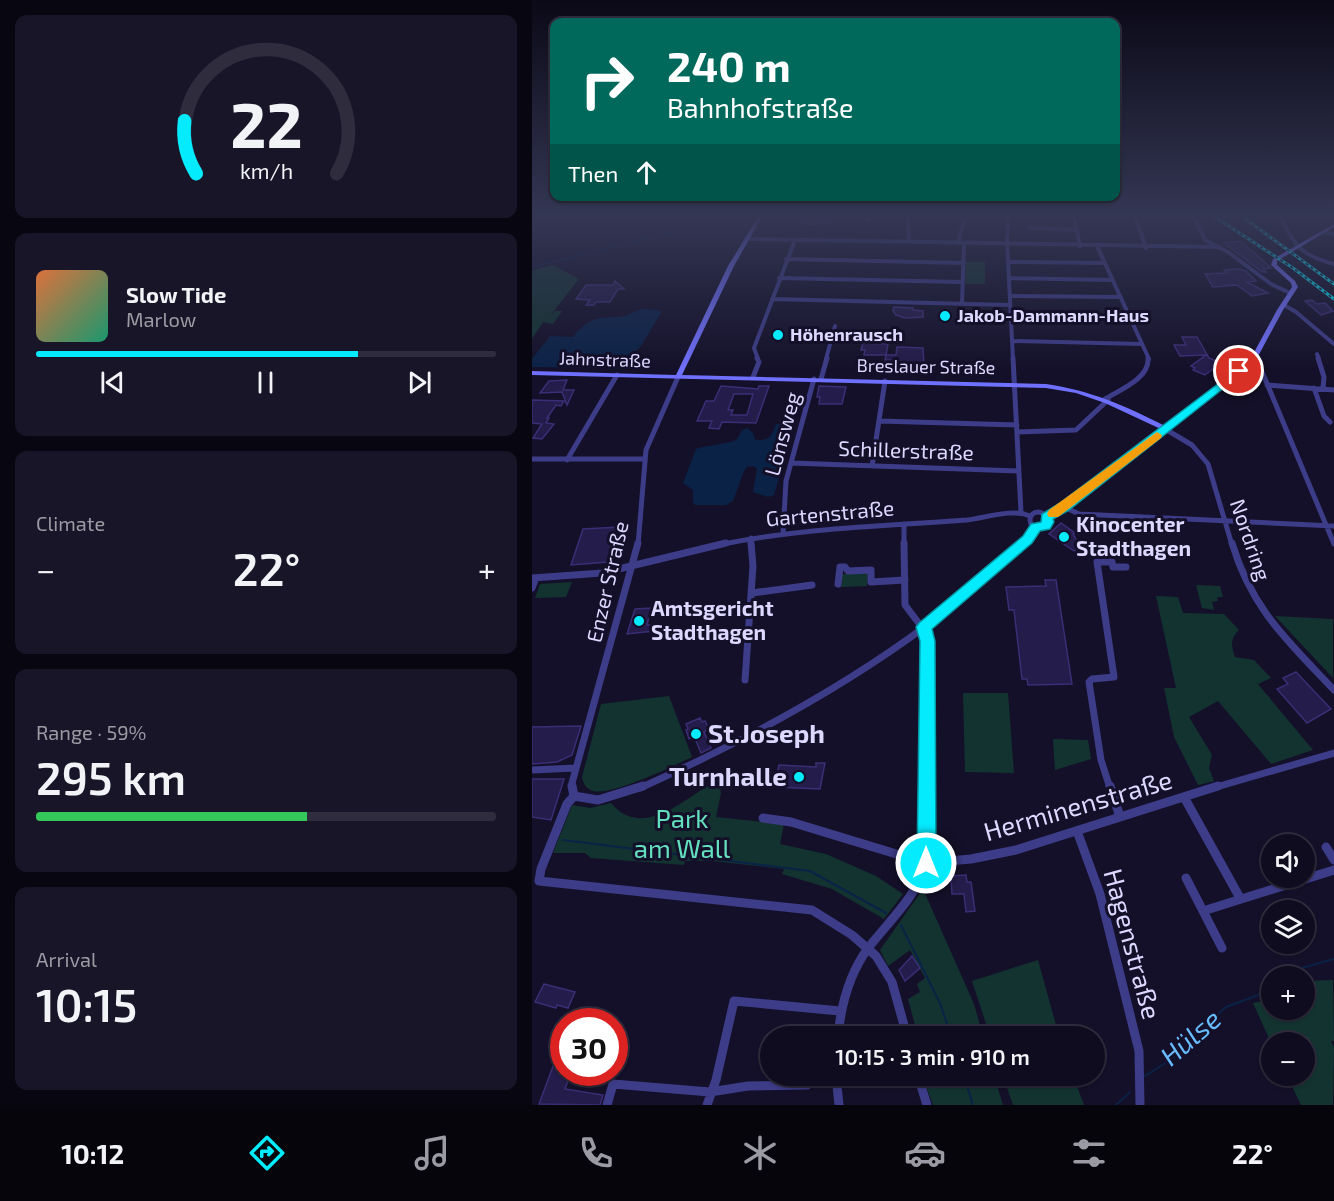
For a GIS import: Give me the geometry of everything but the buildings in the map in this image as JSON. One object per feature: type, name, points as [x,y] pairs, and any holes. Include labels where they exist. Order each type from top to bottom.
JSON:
[{"type":"main road","name":"Enzer Straße","points":[[678,377],[730,269]]},
{"type":"main road","points":[[1165,429],[1250,362],[1295,285],[1279,269]]},
{"type":"main road","name":"Jahnstraße","points":[[532,373],[678,377]]},
{"type":"main road","name":"Breslauer Straße","points":[[678,377],[1014,384],[1063,388],[1107,400],[1165,429]]},
{"type":"street","points":[[753,377],[758,362],[754,348],[782,269]]},
{"type":"street","points":[[962,304],[963,269]]},
{"type":"street","points":[[1008,269],[1021,512],[1030,516],[1039,514],[1046,517]]},
{"type":"street","points":[[879,421],[1017,428],[1076,434],[1076,430],[1107,400],[1147,369],[1148,360],[1142,344],[1107,269]]},
{"type":"street","points":[[1247,269],[1260,279],[1290,293]]},
{"type":"street","points":[[779,278],[962,282]]},
{"type":"street","points":[[1009,278],[1112,280]]},
{"type":"street","points":[[1010,296],[1120,297]]},
{"type":"street","points":[[772,299],[1010,305]]},
{"type":"street","points":[[1284,305],[1293,309],[1333,344]]},
{"type":"street","points":[[1011,314],[1129,316]]},
{"type":"street","name":"Lönsweg","points":[[783,534],[784,497],[791,463],[835,326]]},
{"type":"street","points":[[1012,341],[1142,344]]},
{"type":"street","points":[[1317,354],[1324,377],[1323,388]]},
{"type":"street","points":[[1250,362],[1260,368],[1333,544]]},
{"type":"street","points":[[567,460],[617,375]]},
{"type":"street","name":"Enzer Straße","points":[[574,796],[572,783],[634,566],[642,523],[644,459],[649,440],[678,377]]},
{"type":"street","points":[[872,466],[885,381]]},
{"type":"street","points":[[1267,385],[1333,390]]},
{"type":"street","points":[[1314,388],[1324,416],[1330,422]]},
{"type":"street","points":[[1046,517],[1064,507],[1165,429]]},
{"type":"street","name":"Nordring","points":[[1165,429],[1192,445],[1203,456],[1211,472],[1237,561],[1256,602],[1276,628],[1333,690]]},
{"type":"street","points":[[532,459],[644,459]]},
{"type":"street","name":"Schillerstraße","points":[[791,463],[1020,471]]},
{"type":"street","points":[[1064,507],[1079,514],[1333,526]]},
{"type":"street","name":"Gartenstraße","points":[[534,578],[602,573],[688,550],[751,538],[976,519],[1021,512]]},
{"type":"street","points":[[1030,516],[1029,522],[1036,527],[1045,526],[1048,522],[1046,517]]},
{"type":"street","points":[[839,1026],[840,1011],[853,974],[868,948],[903,908],[926,863],[928,641],[924,627],[910,614],[906,605],[904,524]]},
{"type":"street","points":[[904,1026],[892,982],[868,948],[829,920],[808,909],[535,882],[567,804],[574,796],[579,801],[600,800],[652,783],[687,767],[822,694],[924,627],[1027,540],[1036,527]]},
{"type":"street","points":[[745,680],[753,566],[751,538]]},
{"type":"street","points":[[1120,818],[1101,760],[1089,682],[1092,679],[1114,677],[1097,562],[1112,562],[1113,567],[1126,567]]},
{"type":"street","points":[[838,584],[840,567],[845,567],[848,571],[871,570],[871,582],[905,580]]},
{"type":"street","points":[[532,588],[534,578]]},
{"type":"street","points":[[751,593],[812,585]]},
{"type":"street","name":"Herminenstraße","points":[[763,818],[792,822],[926,863],[971,859],[1016,850],[1232,782],[1272,772],[1297,762],[1333,753]]},
{"type":"street","points":[[532,770],[576,768]]},
{"type":"street","points":[[1184,797],[1240,898]]},
{"type":"street","name":"Hagenstraße","points":[[1077,831],[1100,894],[1139,1051],[1140,1105]]},
{"type":"street","points":[[1326,847],[1333,860]]},
{"type":"street","points":[[1203,911],[1333,870]]},
{"type":"street","points":[[1186,878],[1222,948]]},
{"type":"street","points":[[707,1105],[716,1080],[733,1001],[840,1011]]},
{"type":"street","points":[[607,1105],[613,1084],[710,1092],[760,1086]]},
{"type":"street","points":[[837,1086],[839,1105]]},
{"type":"street","points":[[921,1086],[927,1105]]},
{"type":"green space","points":[[560,269],[579,279],[550,316],[555,311],[562,311],[553,324],[543,322],[532,339],[532,270]]},
{"type":"green space","points":[[966,269],[985,269],[985,284],[965,284]]},
{"type":"green space","points":[[868,573],[867,586],[841,587],[842,574]]},
{"type":"green space","points":[[572,582],[566,597],[535,598],[540,584]]},
{"type":"green space","points":[[1196,585],[1220,586],[1223,597],[1217,597],[1218,601],[1212,602],[1214,610],[1202,608]]},
{"type":"green space","points":[[1156,596],[1178,597],[1183,613],[1224,614],[1239,630],[1232,642],[1235,657],[1254,660],[1271,678],[1258,684],[1313,750],[1271,764],[1218,701],[1189,717],[1212,755],[1209,768],[1214,781],[1198,785],[1174,737],[1164,688],[1176,688]]},
{"type":"green space","points":[[1275,616],[1333,619],[1333,678]]},
{"type":"green space","points":[[963,693],[1008,693],[1014,773],[965,772]]},
{"type":"green space","points":[[669,696],[692,757],[614,789],[593,791],[587,787],[582,777],[601,704]]},
{"type":"green space","points":[[1053,739],[1088,740],[1091,759],[1055,770]]},
{"type":"green space","name":"Park am Wall","points":[[719,782],[721,793],[716,817],[784,824],[780,844],[826,854],[876,876],[903,894],[884,919],[832,889],[782,874],[784,869],[712,861],[685,861],[684,865],[591,858],[585,853],[553,853],[572,805],[590,808],[611,803],[623,813],[635,818],[648,818],[661,814],[711,784]]},
{"type":"green space","points":[[923,889],[974,1004],[980,1026],[915,1026],[908,999],[920,992],[917,984],[925,978],[910,950],[888,966],[880,950]]},
{"type":"green space","points":[[1038,960],[1056,1026],[987,1026],[972,981]]},
{"type":"green space","points":[[1333,980],[1334,1041],[1331,1041],[1334,1047],[1333,1105],[1301,1105],[1292,1086],[1315,1086],[1315,1032],[1266,1032],[1253,1003],[1261,1001],[1261,1020],[1315,1020],[1315,981]]},
{"type":"green space","points":[[926,1086],[997,1086],[1003,1105],[933,1105]]},
{"type":"green space","points":[[1006,1086],[1077,1086],[1084,1105],[1013,1105]]},
{"type":"water","points":[[643,309],[662,311],[641,346],[633,354],[634,362],[624,368],[532,367],[532,359],[550,336],[573,337],[591,321],[625,316]]},
{"type":"water","points":[[776,424],[794,424],[774,495],[768,497],[753,492],[757,468],[753,466],[747,467],[744,471],[733,501],[726,505],[695,505],[693,490],[683,483],[696,449],[734,441],[742,430],[747,428],[753,433],[755,440],[764,440],[771,435]]},
{"type":"waterway","points":[[563,840],[810,871],[886,913]]},
{"type":"waterway","points":[[901,925],[940,1003],[948,1026]]},
{"type":"waterway","name":"Hülse","points":[[1309,966],[1334,959]]},
{"type":"waterway","name":"Hülse","points":[[1145,1076],[1175,1057],[1181,1047],[1226,1007],[1261,994]]},
{"type":"waterway","points":[[967,1086],[973,1105]]},
{"type":"waterway","name":"Hülse","points":[[1116,1105],[1130,1092]]},
{"type":"railway","points":[[1294,269],[1334,299]]},
{"type":"railway","points":[[1313,269],[1334,284]]},
{"type":"slow traffic","points":[[1053,514],[1157,435]]},
{"type":"place","name":"Jakob-Dammann-Haus","points":[[945,316]]},
{"type":"place","name":"Höhenrausch","points":[[778,335]]},
{"type":"place","name":"Kinocenter Stadthagen","points":[[1064,537]]},
{"type":"place","name":"Amtsgericht Stadthagen","points":[[639,621]]},
{"type":"place","name":"St.Joseph","points":[[696,734]]},
{"type":"place","name":"Turnhalle","points":[[799,777]]},
{"type":"route","points":[[926,863],[928,641],[924,627],[1027,540],[1036,527],[1045,526],[1048,522],[1046,517],[1064,507],[1239,371]]}]
